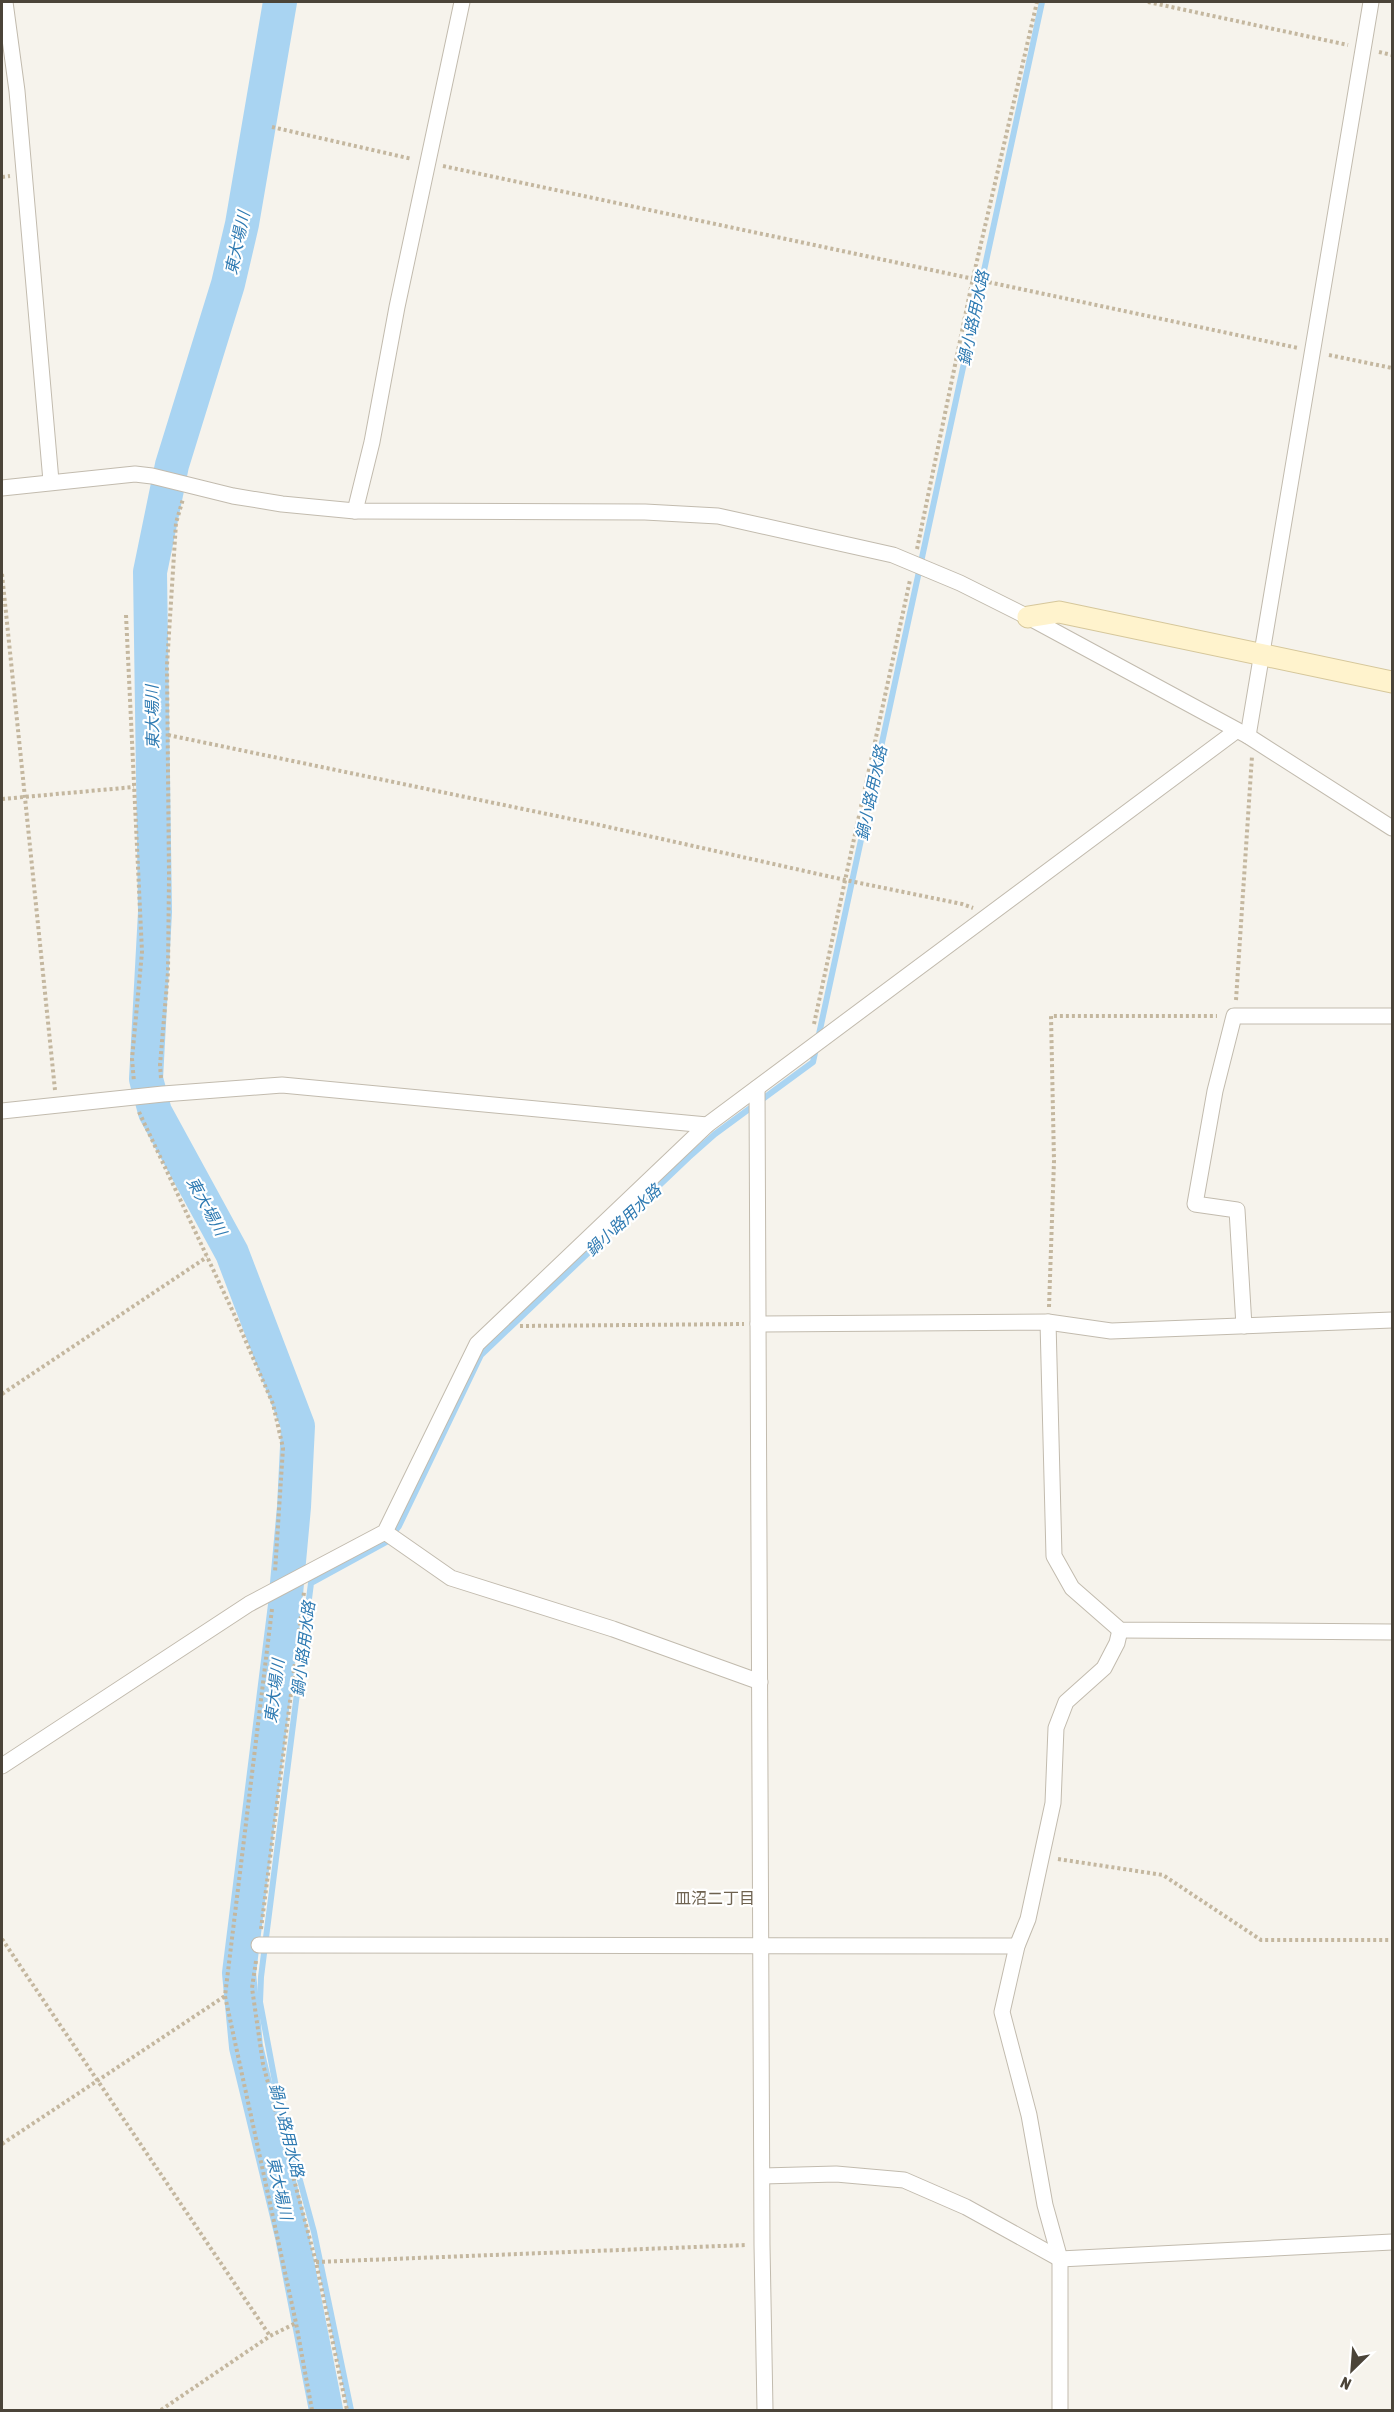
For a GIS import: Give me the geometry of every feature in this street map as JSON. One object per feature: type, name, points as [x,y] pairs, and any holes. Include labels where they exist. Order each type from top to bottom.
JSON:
[{"type":"street","points":[[5,2],[16,91],[51,481]]},
{"type":"street","points":[[355,511],[372,442],[397,307],[462,2]]},
{"type":"street","points":[[2,1767],[249,1604],[385,1532],[477,1344],[707,1125],[988,915],[1246,736],[1262,654],[1371,2]]},
{"type":"street","points":[[2,488],[51,481],[135,474],[233,496],[282,504],[355,511],[645,512],[718,516],[893,555],[914,562],[1028,617],[1246,736],[1392,828]]},
{"type":"street","points":[[1028,617],[1059,612],[1392,682]]},
{"type":"street","points":[[1244,1326],[1237,1210],[1195,1204],[1215,1091],[1234,1016],[1392,1016]]},
{"type":"street","points":[[2,1111],[163,1094],[282,1085],[707,1125]]},
{"type":"street","points":[[757,1088],[762,2245],[765,2410]]},
{"type":"street","points":[[758,1324],[1048,1322],[1111,1331],[1392,1320]]},
{"type":"street","points":[[1048,1322],[1054,1556],[1072,1588],[1120,1630],[1392,1632]]},
{"type":"street","points":[[385,1532],[452,1578],[613,1629],[760,1682]]},
{"type":"street","points":[[1060,2410],[1059,2259],[1045,2205],[1029,2115],[1002,2012],[1017,1946],[1028,1919],[1053,1803],[1056,1728],[1066,1702],[1104,1668],[1117,1643],[1120,1630]]},
{"type":"street","points":[[259,1945],[1017,1946]]},
{"type":"street","points":[[763,2176],[836,2174],[904,2180],[966,2207],[1059,2259],[1392,2242]]},
{"type":"path","points":[[809,1048],[974,278],[1037,2]]},
{"type":"path","points":[[1148,2],[1364,48]]},
{"type":"path","points":[[272,127],[429,163],[1392,368]]},
{"type":"path","points":[[163,1094],[160,1065],[168,972],[167,665],[176,523],[187,484]]},
{"type":"path","points":[[2,574],[57,1106]]},
{"type":"path","points":[[126,615],[142,952],[132,1059],[135,1098],[147,1131],[273,1404],[283,1448],[274,1590],[225,1996],[296,2323],[312,2410]]},
{"type":"path","points":[[168,735],[595,824],[845,880],[963,903],[988,915]]},
{"type":"path","points":[[1048,1322],[1054,1161],[1051,1016],[1234,1016],[1246,736]]},
{"type":"path","points":[[2,800],[134,787]]},
{"type":"path","points":[[2,1394],[207,1257]]},
{"type":"path","points":[[495,1326],[758,1324]]},
{"type":"path","points":[[307,1573],[252,1988],[263,2064],[316,2262],[347,2410]]},
{"type":"path","points":[[1042,1857],[1163,1875],[1261,1940],[1392,1940]]},
{"type":"path","points":[[2,1939],[270,2336]]},
{"type":"path","points":[[2,2144],[225,1996]]},
{"type":"path","points":[[316,2262],[762,2245]]},
{"type":"path","points":[[161,2410],[270,2336],[296,2323]]},
{"type":"waterway","name":"東大場川","points":[[280,2],[242,224],[228,284],[172,465],[150,572],[155,912],[146,1079],[155,1112],[232,1253],[298,1426],[294,1507],[285,1605],[239,1973],[246,2047],[292,2236],[326,2410]]},
{"type":"waterway","name":"鍋小路用水路","points":[[351,2410],[314,2232],[279,2103],[260,2002],[261,1977],[311,1583],[386,1542],[399,1526],[481,1355],[715,1134],[813,1062],[1042,2]]},
{"type":"district","name":"皿沼二丁目","points":[[715,1898]]}]
